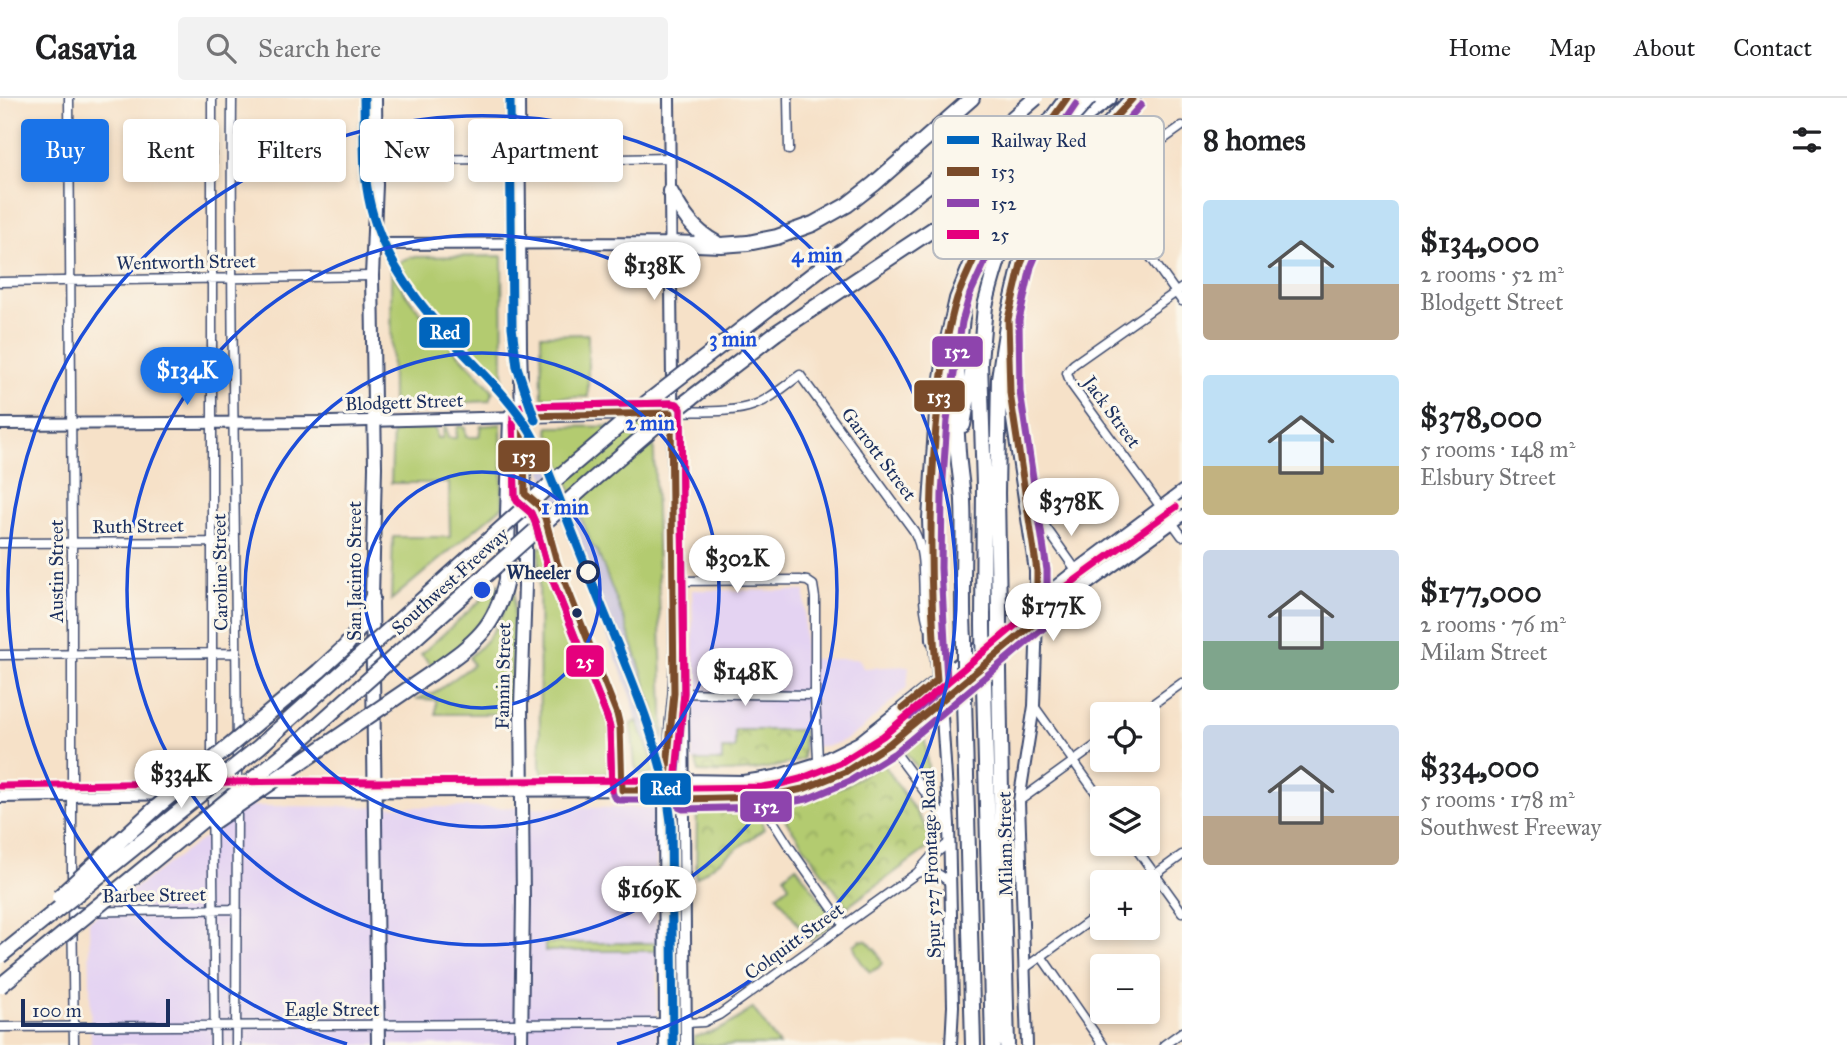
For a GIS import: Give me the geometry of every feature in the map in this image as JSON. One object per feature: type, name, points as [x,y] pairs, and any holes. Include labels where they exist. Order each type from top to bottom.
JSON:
[{"type":"highway","points":[[951,116],[972,98]]},
{"type":"highway","name":"Southwest Freeway","points":[[1015,116],[1036,98]]},
{"type":"highway","points":[[1053,116],[1066,98]]},
{"type":"highway","points":[[1073,116],[1089,98]]},
{"type":"highway","name":"Southwest Freeway","points":[[1085,116],[1109,98]]},
{"type":"highway","points":[[1116,116],[1133,98]]},
{"type":"highway","points":[[670,243],[748,243],[777,237],[813,224],[847,205],[933,132]]},
{"type":"highway","name":"Southwest Freeway","points":[[0,953],[259,747],[554,481],[645,404],[933,181]]},
{"type":"highway","points":[[670,191],[693,227],[721,245]]},
{"type":"highway","name":"Southwest Freeway","points":[[0,986],[301,740],[650,430],[776,333],[933,229]]},
{"type":"highway","points":[[934,640],[930,519],[942,378],[947,344],[975,259]]},
{"type":"highway","points":[[958,452],[985,306],[997,259]]},
{"type":"highway","points":[[1007,1045],[999,670],[999,378],[1008,319],[1023,259]]},
{"type":"highway","points":[[961,300],[956,401],[963,501],[962,613],[972,1045]]},
{"type":"highway","points":[[985,306],[981,362],[983,625],[993,1045]]},
{"type":"highway","points":[[1008,319],[1010,393],[1037,571],[1037,601]]},
{"type":"highway","points":[[118,890],[432,673],[476,641],[487,628],[502,598],[506,580],[517,416]]},
{"type":"highway","points":[[0,953],[158,806],[345,647],[360,628],[372,598]]},
{"type":"highway","points":[[987,1045],[989,896]]},
{"type":"main road","name":"San Jacinto Street","points":[[375,98],[375,119]]},
{"type":"main road","points":[[518,98],[518,119]]},
{"type":"main road","points":[[665,1045],[664,790],[674,693],[668,98]]},
{"type":"main road","name":"San Jacinto Street","points":[[376,182],[372,276],[372,598],[378,1045]]},
{"type":"main road","points":[[517,416],[522,389],[518,182]]},
{"type":"main road","points":[[373,244],[670,243]]},
{"type":"main road","name":"Blodgett Street","points":[[0,424],[374,421],[671,412]]},
{"type":"main road","name":"Fannin Street","points":[[517,416],[525,586],[520,706],[523,908],[521,1045]]},
{"type":"main road","points":[[664,790],[684,780],[761,780],[817,763],[859,742],[1076,570],[1182,491]]},
{"type":"main road","points":[[0,797],[295,791],[375,793],[664,790],[684,799],[763,797],[803,789],[845,772],[889,744],[1037,621],[1177,519]]},
{"type":"main road","name":"Milam Street","points":[[1027,1045],[1019,801],[1034,706],[1037,601]]},
{"type":"main road","name":"Spur 527 Frontage Road","points":[[934,640],[949,824],[953,1006],[951,1045]]},
{"type":"main road","points":[[674,693],[683,708],[686,1045]]},
{"type":"street","name":"Austin Street","points":[[69,98],[72,912],[75,1045]]},
{"type":"street","name":"Caroline Street","points":[[212,98],[212,793],[215,1045]]},
{"type":"street","name":"Caroline Street","points":[[232,98],[231,278],[237,653],[236,1045]]},
{"type":"street","points":[[788,98],[789,150]]},
{"type":"street","points":[[1164,139],[1182,126]]},
{"type":"street","points":[[623,159],[670,158]]},
{"type":"street","points":[[1155,259],[1179,290],[1182,301]]},
{"type":"street","name":"Wentworth Street","points":[[0,282],[372,276]]},
{"type":"street","name":"Jack Street","points":[[1179,290],[1074,364],[1067,373],[1071,384],[1161,506],[1177,519],[1182,536]]},
{"type":"street","name":"Blodgett Street","points":[[671,412],[754,405],[800,375]]},
{"type":"street","name":"Garrott Street","points":[[800,375],[914,530],[922,554],[925,614],[934,640]]},
{"type":"street","points":[[1042,522],[1076,570]]},
{"type":"street","name":"Ruth Street","points":[[0,543],[235,542]]},
{"type":"street","points":[[674,581],[800,580],[813,585],[819,782]]},
{"type":"street","points":[[0,655],[237,653]]},
{"type":"street","points":[[1156,702],[1182,683]]},
{"type":"street","points":[[674,693],[815,695]]},
{"type":"street","points":[[1034,706],[1092,786]]},
{"type":"street","points":[[889,744],[949,824]]},
{"type":"street","points":[[1019,801],[1090,750]]},
{"type":"street","points":[[761,780],[769,815],[844,925]]},
{"type":"street","name":"Colquitt Street","points":[[686,1023],[704,1022],[719,1015],[917,873],[949,843]]},
{"type":"street","points":[[1160,870],[1182,855]]},
{"type":"street","points":[[917,873],[926,870],[939,873],[950,883]]},
{"type":"street","points":[[1160,881],[1182,912]]},
{"type":"street","name":"Barbee Street","points":[[72,912],[236,909]]},
{"type":"street","points":[[1025,968],[1090,921]]},
{"type":"street","points":[[1041,956],[1103,1045]]},
{"type":"street","name":"Eagle Street","points":[[0,1027],[665,1023]]},
{"type":"street","points":[[1164,1045],[1182,1032]]},
{"type":"shaded area","points":[[545,435],[592,546],[597,550],[625,622],[664,739],[657,770],[636,719],[632,698],[541,469],[544,467],[537,452]]},
{"type":"shaded area","points":[[692,590],[805,591],[804,659],[859,659],[863,668],[909,666],[907,687],[862,729],[832,745],[803,748],[803,730],[735,730],[735,749],[723,761],[692,761]]},
{"type":"shaded area","points":[[248,806],[656,808],[657,1045],[91,1045],[89,921]]},
{"type":"green space","points":[[502,256],[503,379],[500,383],[432,312],[398,264],[410,257]]},
{"type":"green space","points":[[391,271],[425,319],[493,391],[489,401],[439,404],[392,402]]},
{"type":"green space","points":[[588,334],[588,397],[542,397],[541,335]]},
{"type":"green space","points":[[501,424],[503,506],[391,600],[393,537],[450,537],[449,483],[391,483],[393,429],[434,427],[437,438],[442,438],[446,426],[448,438],[456,438],[459,426],[465,428],[466,437],[479,437],[481,426]]},
{"type":"green space","points":[[653,426],[664,739],[625,622],[597,550],[592,546],[548,430],[549,427]]},
{"type":"green space","points":[[545,546],[614,723],[613,773],[544,776],[540,766],[539,547]]},
{"type":"green space","points":[[515,569],[511,714],[436,714],[436,700],[418,699],[433,694],[473,665],[469,657],[487,639],[500,619]]},
{"type":"green space","points":[[500,583],[484,626],[433,667],[421,654]]},
{"type":"green space","points":[[637,721],[657,770],[648,775],[639,773],[635,766],[631,724]]},
{"type":"green space","points":[[735,730],[804,730],[803,759],[752,770],[699,772],[696,761],[722,761],[722,749],[735,749]]},
{"type":"green space","points":[[923,737],[925,741],[930,786],[904,750]]},
{"type":"green space","points":[[883,763],[936,842],[847,907],[781,814],[801,801],[846,785]]},
{"type":"green space","points":[[757,808],[764,829],[696,878],[697,810]]},
{"type":"green space","points":[[796,866],[833,917],[829,927],[810,941],[777,895],[789,886],[784,876]]},
{"type":"green space","points":[[861,940],[867,941],[878,953],[882,963],[870,972],[855,949],[854,945]]},
{"type":"green space","points":[[545,943],[658,943],[658,951],[545,951]]},
{"type":"green space","points":[[753,1008],[779,1045],[693,1045],[694,1037],[725,1027]]},
{"type":"rail line","name":"Red","points":[[364,98],[365,177],[371,209],[386,248],[419,302],[501,392],[533,437],[627,667],[649,728],[666,790],[671,822],[673,1045]]},
{"type":"rail line","name":"Red","points":[[510,98],[512,327],[517,367],[535,420]]},
{"type":"transit line","name":"153","points":[[1055,116],[1067,98]]},
{"type":"transit line","name":"153","points":[[1116,116],[1133,98]]},
{"type":"transit line","name":"152","points":[[1068,116],[1076,104]]},
{"type":"transit line","name":"152","points":[[1131,116],[1141,105]]},
{"type":"transit line","name":"153","points":[[903,708],[937,680],[931,574],[935,433],[948,335],[957,298],[974,259]]},
{"type":"transit line","name":"152","points":[[910,716],[944,687],[947,681],[941,568],[947,420],[962,322],[970,294],[986,259]]},
{"type":"transit line","name":"153","points":[[664,790],[684,799],[763,797],[803,789],[845,772],[889,744],[1037,621],[1037,571],[1010,393],[1008,319],[1023,259]]},
{"type":"transit line","name":"152","points":[[676,784],[684,693],[681,409],[677,404],[671,403],[523,406],[514,410],[515,496],[531,513],[535,522],[547,566],[607,717],[614,797],[619,800],[662,800],[683,809],[764,807],[807,799],[850,781],[895,753],[1047,625],[1047,570],[1020,392],[1019,320],[1034,259]]},
{"type":"transit line","name":"25","points":[[612,790],[610,728],[607,717],[547,566],[535,522],[531,513],[515,496],[513,415],[521,406],[671,403],[677,404],[681,409],[684,693],[674,792]]},
{"type":"transit line","name":"153","points":[[671,413],[674,693],[666,778],[664,790],[622,790],[620,727],[617,714],[557,562],[545,518],[539,506],[525,494],[523,416],[671,413]]},
{"type":"transit line","name":"25","points":[[0,786],[295,781],[657,780],[692,788],[762,787],[780,784],[840,763],[883,736],[1030,613],[1176,507]]},
{"type":"place","name":"Wheeler","points":[[588,572]]}]
